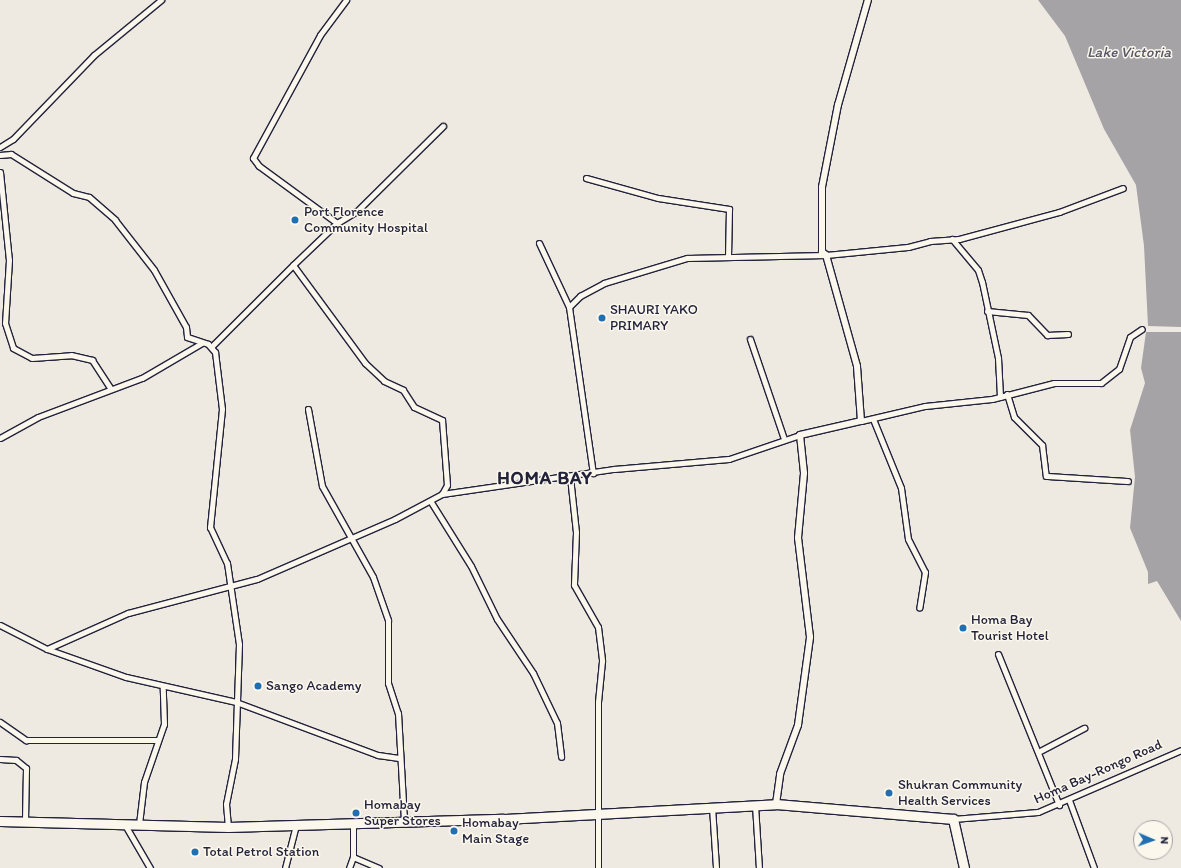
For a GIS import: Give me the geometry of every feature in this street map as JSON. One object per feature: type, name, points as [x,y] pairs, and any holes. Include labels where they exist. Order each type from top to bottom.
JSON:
[{"type":"highway","points":[[0,821],[228,827],[353,822],[504,819],[597,811],[776,804],[953,819],[964,868]]},
{"type":"street","points":[[0,146],[13,139],[94,56],[161,0]]},
{"type":"street","points":[[337,224],[259,166],[253,158],[320,35],[346,0]]},
{"type":"street","points":[[861,421],[857,366],[826,255],[822,252],[822,187],[838,105],[868,0]]},
{"type":"street","points":[[212,346],[293,265],[337,224],[357,211],[443,126]]},
{"type":"street","points":[[0,155],[11,154],[73,193],[89,197],[116,220],[154,270],[186,327],[187,337],[212,346]]},
{"type":"street","points":[[0,172],[9,260],[5,323],[13,348],[32,358],[71,355],[92,360],[110,388]]},
{"type":"street","points":[[586,178],[658,198],[729,209],[728,256]]},
{"type":"street","points":[[569,307],[580,296],[604,283],[647,268],[687,258],[826,255],[952,239],[1059,212],[1123,188]]},
{"type":"street","points":[[952,239],[978,270],[998,358],[1000,397]]},
{"type":"street","points":[[539,242],[569,307],[593,473]]},
{"type":"street","points":[[293,265],[365,363],[384,381],[403,390],[414,406],[442,420],[446,485],[442,494]]},
{"type":"street","points":[[987,311],[1028,315],[1047,335],[1068,334]]},
{"type":"street","points":[[48,649],[128,614],[231,587],[315,555],[350,536],[431,502],[442,494],[481,486],[729,459],[784,439],[925,406],[1000,397],[1007,394],[1070,381],[1101,383],[1119,369],[1130,337],[1142,328]]},
{"type":"street","points":[[750,339],[784,439]]},
{"type":"street","points":[[0,438],[38,417],[110,388],[142,378],[202,343]]},
{"type":"street","points":[[212,346],[222,409],[210,527],[225,555],[239,644],[234,772],[226,804],[228,827]]},
{"type":"street","points":[[1007,394],[1014,417],[1042,445],[1046,476],[1128,480]]},
{"type":"street","points":[[308,409],[322,486],[373,577],[388,620],[388,683],[398,713],[399,758],[404,821]]},
{"type":"street","points":[[873,419],[901,488],[908,539],[925,572],[919,608]]},
{"type":"street","points":[[776,804],[780,774],[798,725],[810,637],[798,538],[804,473],[800,435]]},
{"type":"street","points":[[570,477],[576,532],[574,585],[598,627],[602,654],[597,811],[598,868]]},
{"type":"street","points":[[431,502],[471,566],[497,619],[533,673],[557,723],[561,757]]},
{"type":"street","points":[[0,625],[48,649],[163,688],[236,702],[378,755],[399,758]]},
{"type":"street","points":[[998,654],[1040,750],[1059,805]]},
{"type":"street","points":[[139,824],[139,808],[164,724],[163,688]]},
{"type":"street","points":[[0,722],[26,740],[158,740]]},
{"type":"street","points":[[1040,750],[1084,728]]},
{"type":"street","name":"Homa Bay-Rongo Road","points":[[953,819],[1025,815],[1059,805],[1181,750]]},
{"type":"street","points":[[0,759],[16,760],[26,768],[24,821]]},
{"type":"street","points":[[1069,800],[1094,868]]},
{"type":"street","points":[[755,805],[759,868]]},
{"type":"street","points":[[712,807],[716,868]]},
{"type":"street","points":[[349,868],[353,857],[353,822]]},
{"type":"street","points":[[125,825],[150,868]]},
{"type":"street","points":[[285,868],[296,825]]},
{"type":"street","points":[[353,857],[379,868]]},
{"type":"water","name":"Lake Victoria","points":[[1038,0],[1181,0],[1181,327],[1148,326],[1144,246],[1136,185],[1104,129],[1065,36]]},
{"type":"water","points":[[1146,332],[1181,332],[1181,621],[1157,581],[1148,584],[1148,572],[1130,528],[1135,477],[1130,430],[1145,383],[1141,368]]},
{"type":"place","name":"Port Florence Community Hospital","points":[[295,220]]},
{"type":"place","name":"SHAURI YAKO PRIMARY","points":[[602,318]]},
{"type":"place","name":"Homa Bay Tourist Hotel","points":[[963,628]]},
{"type":"place","name":"Sango Academy","points":[[258,686]]},
{"type":"place","name":"Shukran Community Health Services","points":[[889,793]]},
{"type":"place","name":"Homabay Super Stores","points":[[356,813]]},
{"type":"place","name":"Homabay Main Stage","points":[[454,831]]},
{"type":"place","name":"Total Petrol Station","points":[[195,852]]},
{"type":"district","name":"HOMA BAY","points":[[545,478]]}]
